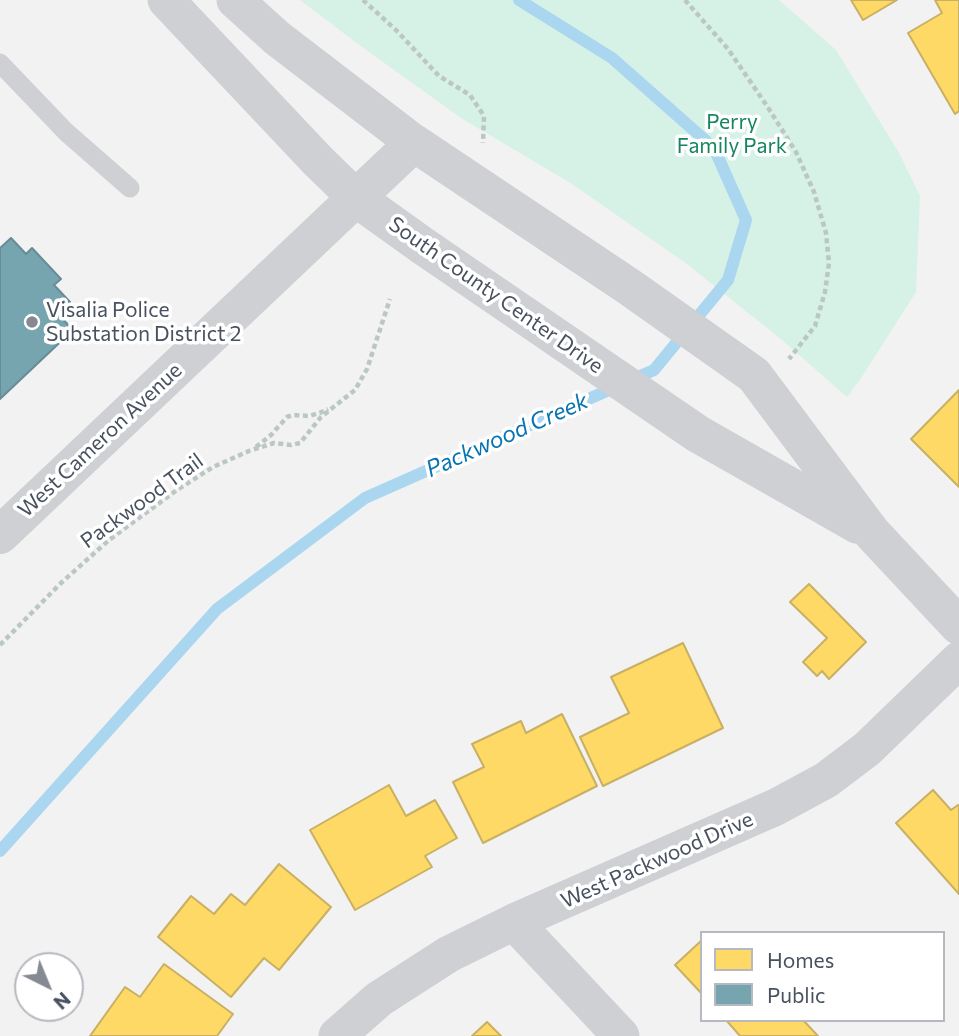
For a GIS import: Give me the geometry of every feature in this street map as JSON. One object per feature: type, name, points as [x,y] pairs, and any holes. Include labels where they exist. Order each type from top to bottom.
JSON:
[{"type":"street","name":"South County Center Drive","points":[[166,0],[356,198],[698,434],[872,533]]},
{"type":"street","name":"South County Center Drive","points":[[235,0],[277,38],[414,143],[628,286],[771,368],[872,533],[959,626]]},
{"type":"street","name":"West Cameron Avenue","points":[[0,535],[414,143]]},
{"type":"street","name":"West Packwood Drive","points":[[337,1036],[379,999],[449,954],[514,922],[776,807],[826,780],[867,749],[959,660]]},
{"type":"street","points":[[514,922],[621,1036]]},
{"type":"lane","points":[[0,63],[66,132],[130,188]]},
{"type":"path","points":[[363,0],[396,30],[439,76],[470,95],[484,116],[483,147]]},
{"type":"path","points":[[685,0],[728,48],[796,152],[814,192],[826,233],[829,263],[825,292],[815,326],[771,368]]},
{"type":"path","name":"Packwood Trail","points":[[249,451],[271,435],[287,416],[309,416],[322,412],[355,390],[367,369],[390,299]]},
{"type":"path","name":"Packwood Trail","points":[[0,645],[61,583],[109,540],[177,490],[213,467],[249,451],[274,443],[300,443],[336,404]]},
{"type":"green space","name":"Perry Family Park","points":[[300,0],[779,0],[836,50],[899,153],[920,196],[916,292],[847,397],[782,340],[687,264],[572,184],[461,118]]},
{"type":"building: Homes","points":[[851,0],[897,0],[863,20]]},
{"type":"building: Homes","points":[[935,0],[959,0],[959,111],[955,114],[908,33],[942,13]]},
{"type":"building: Homes","points":[[959,390],[959,487],[911,439]]},
{"type":"building: Homes","points":[[809,584],[866,642],[829,679],[822,671],[817,676],[803,662],[827,638],[790,602]]},
{"type":"building: Homes","points":[[683,643],[723,728],[603,786],[580,737],[629,713],[611,677]]},
{"type":"building: Homes","points":[[562,714],[597,786],[483,843],[453,782],[484,767],[472,744],[521,721],[526,733]]},
{"type":"building: Homes","points":[[389,785],[406,816],[435,800],[457,838],[425,856],[432,867],[355,910],[310,830]]},
{"type":"building: Homes","points":[[933,790],[951,810],[959,806],[959,894],[896,823]]},
{"type":"building: Homes","points":[[279,864],[331,907],[279,970],[264,958],[231,997],[158,937],[191,896],[214,914],[231,894],[245,905]]},
{"type":"building: Homes","points":[[700,942],[700,992],[675,965]]},
{"type":"building: Homes","points":[[164,964],[233,1014],[217,1036],[90,1036],[125,987],[140,997]]},
{"type":"building: Homes","points":[[487,1022],[501,1036],[472,1036]]},
{"type":"building: Homes","points":[[728,1022],[805,1022],[818,1036],[740,1036]]},
{"type":"building: Public","name":"Visalia Police Substation District 2","points":[[11,238],[26,254],[32,248],[61,279],[54,285],[70,302],[57,313],[73,330],[0,399],[0,248]]},
{"type":"waterway","name":"Packwood Creek","points":[[0,851],[217,609],[365,498],[654,370],[728,280],[746,220],[714,148],[612,58],[519,0]]},
{"type":"place","name":"Visalia Police Substation District 2","points":[[32,322]]}]
